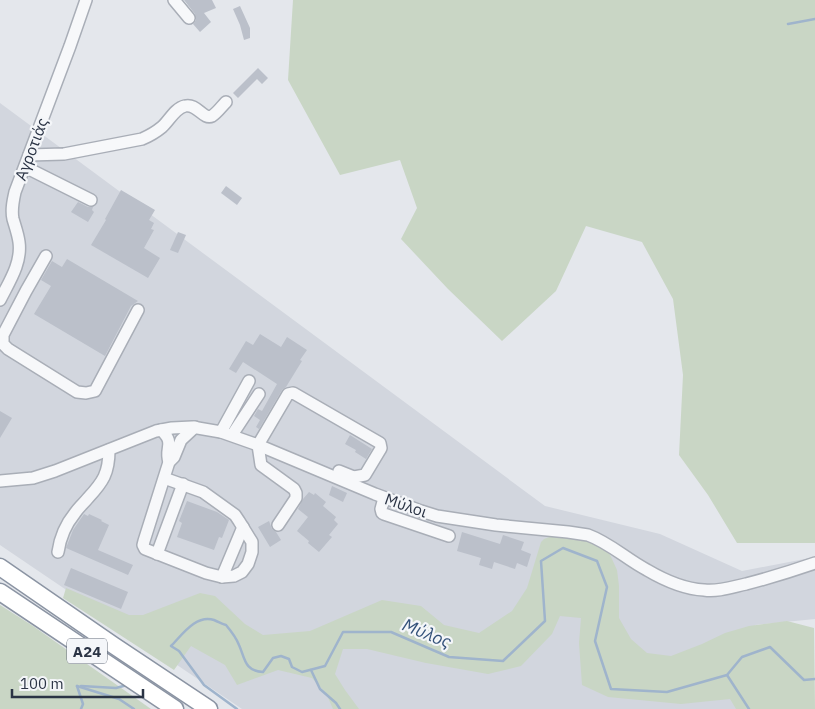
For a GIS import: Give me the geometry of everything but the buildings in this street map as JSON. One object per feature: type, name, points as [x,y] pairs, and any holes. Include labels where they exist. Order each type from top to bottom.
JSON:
[{"type":"highway","name":"Α24","points":[[0,567],[209,709]]},
{"type":"highway","name":"Α24","points":[[0,592],[175,709]]},
{"type":"street","name":"Αγροτιάς","points":[[0,300],[17,267],[20,254],[12,205],[15,192],[86,0]]},
{"type":"street","points":[[174,0],[188,18]]},
{"type":"street","points":[[29,155],[64,154],[142,139],[161,128],[182,107],[191,105],[205,116],[210,117],[226,102]]},
{"type":"street","points":[[25,167],[91,200]]},
{"type":"street","points":[[46,256],[3,335],[3,344],[8,350],[78,392],[95,391],[138,310]]},
{"type":"street","points":[[9,282],[26,292]]},
{"type":"street","points":[[226,433],[249,381]]},
{"type":"street","points":[[260,442],[354,477],[366,474],[381,445],[378,441],[293,393],[288,394],[260,442],[261,465],[294,489],[296,493],[296,498],[278,525]]},
{"type":"street","points":[[226,433],[259,394]]},
{"type":"street","name":"Μύλοι","points":[[0,481],[33,478],[161,430],[176,427],[195,427],[260,442],[384,498],[421,511],[489,524],[588,535],[606,543],[629,560],[654,574],[697,590],[712,591],[736,586],[815,563]]},
{"type":"street","points":[[164,478],[195,488],[235,515],[253,545],[249,562],[244,570],[238,574],[222,577],[206,573],[157,554],[145,549],[143,545],[164,478],[170,462],[181,440],[195,427]]},
{"type":"street","points":[[161,430],[169,440],[168,456],[170,462]]},
{"type":"street","points":[[58,552],[63,534],[74,514],[104,478],[108,466],[109,450]]},
{"type":"street","points":[[157,554],[183,484]]},
{"type":"street","points":[[384,498],[381,511],[384,514],[449,536]]},
{"type":"street","points":[[222,577],[243,526]]},
{"type":"shaded area","points":[[0,103],[545,506],[660,534],[742,571],[815,557],[815,619],[755,625],[793,709],[242,709],[0,545]]},
{"type":"green space","points":[[293,0],[815,0],[815,543],[737,543],[708,495],[679,455],[683,375],[673,299],[642,242],[586,226],[556,291],[502,341],[448,289],[401,239],[417,208],[400,160],[340,175],[288,80]]},
{"type":"green space","points":[[552,536],[575,538],[606,546],[617,570],[619,618],[631,639],[647,653],[671,656],[725,633],[749,626],[787,621],[814,628],[815,709],[736,709],[730,699],[681,704],[608,697],[582,685],[579,643],[581,618],[560,616],[552,634],[521,666],[488,674],[426,663],[367,649],[343,649],[335,674],[359,709],[333,709],[326,693],[312,678],[278,670],[237,685],[225,665],[191,646],[174,670],[63,598],[66,588],[129,615],[143,615],[200,593],[215,596],[245,624],[263,635],[310,631],[382,600],[421,606],[444,625],[479,633],[512,611],[527,588],[541,542]]},
{"type":"green space","points":[[0,605],[33,626],[151,709],[0,709]]},
{"type":"waterway","points":[[788,24],[815,19]]},
{"type":"waterway","name":"Μύλος","points":[[237,709],[204,685],[179,651],[171,646],[185,631],[201,620],[214,620],[226,625],[236,639],[246,663],[252,669],[263,672],[273,658],[281,656],[289,659],[292,667],[302,672],[325,666],[343,632],[391,632],[449,657],[503,661],[545,621],[541,561],[563,548],[597,561],[607,587],[595,641],[611,689],[667,692],[727,675],[742,657],[770,647],[804,680],[815,679]]},
{"type":"waterway","points":[[311,670],[320,689],[340,709]]},
{"type":"waterway","points":[[727,675],[749,709]]},
{"type":"waterway","points":[[81,686],[116,688],[127,685]]},
{"type":"waterway","points":[[77,686],[119,699],[134,709]]},
{"type":"waterway","points":[[77,686],[83,704],[81,709]]}]
